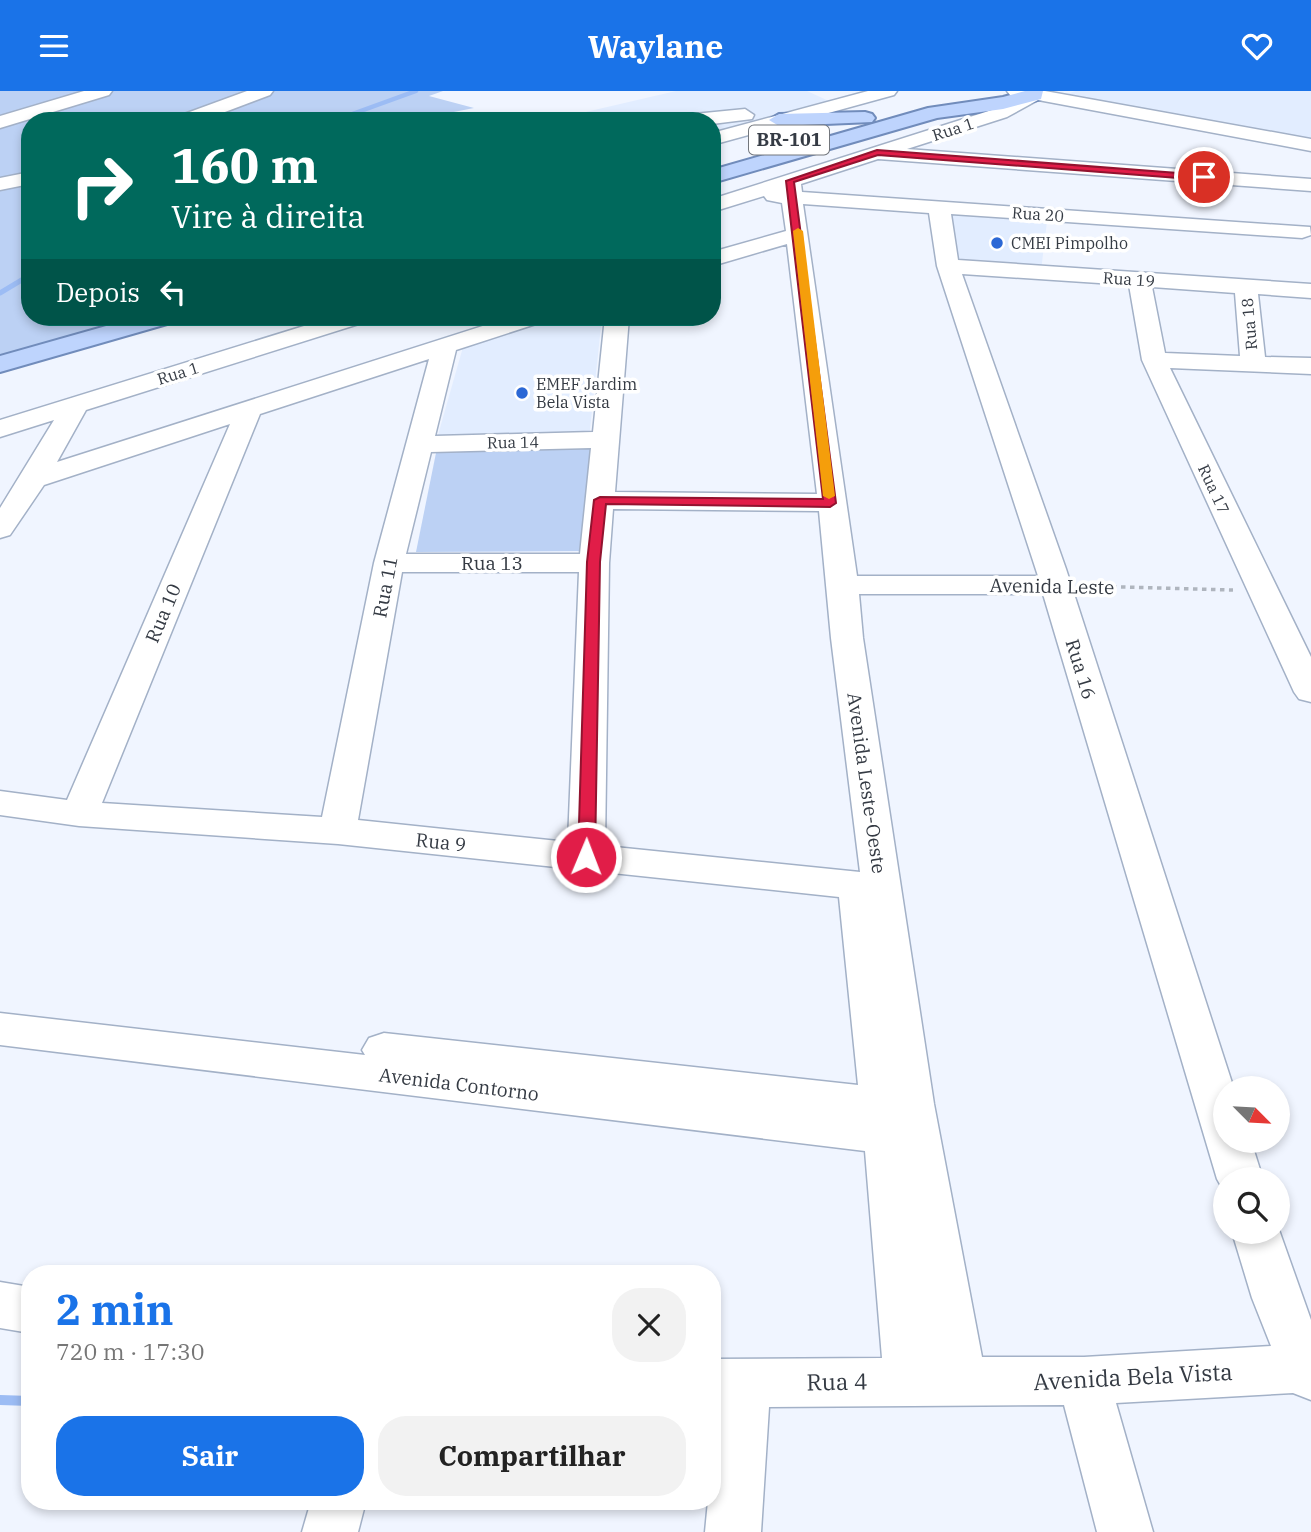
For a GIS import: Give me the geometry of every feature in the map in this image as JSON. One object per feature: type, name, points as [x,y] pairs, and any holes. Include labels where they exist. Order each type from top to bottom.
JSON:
[{"type":"main road","points":[[721,171],[935,112],[962,99],[1003,103],[1031,92]]},
{"type":"main road","name":"BR-101","points":[[721,170],[865,118],[962,99]]},
{"type":"main road","points":[[771,117],[865,118]]},
{"type":"main road","points":[[0,364],[133,326]]},
{"type":"street","points":[[35,112],[103,91]]},
{"type":"street","points":[[207,112],[264,91]]},
{"type":"street","points":[[721,136],[771,117],[888,91]]},
{"type":"street","points":[[1031,92],[1100,101],[1137,96]]},
{"type":"street","points":[[1031,92],[1311,145]]},
{"type":"street","name":"Rua 1","points":[[721,204],[783,190],[877,153],[1014,109],[1031,92]]},
{"type":"street","name":"Rua 1","points":[[962,99],[994,116]]},
{"type":"street","points":[[0,123],[21,116]]},
{"type":"street","points":[[721,119],[771,117]]},
{"type":"street","points":[[877,153],[1287,199],[1311,185]]},
{"type":"street","points":[[0,184],[21,180]]},
{"type":"street","name":"Rua 20","points":[[783,190],[939,207],[1208,225],[1305,241],[1287,199]]},
{"type":"street","name":"Avenida Leste-Oeste","points":[[783,190],[818,503],[819,584],[870,887]]},
{"type":"street","name":"Rua 16","points":[[939,207],[948,266],[1055,585],[1213,1092]]},
{"type":"street","points":[[1208,225],[1218,285]]},
{"type":"street","points":[[721,257],[789,238]]},
{"type":"street","name":"Rua 19","points":[[948,266],[1311,291]]},
{"type":"street","name":"Rua 17","points":[[1139,279],[1154,360],[1311,692]]},
{"type":"street","name":"Rua 18","points":[[1246,287],[1253,362]]},
{"type":"street","name":"Rua 1","points":[[0,429],[328,326]]},
{"type":"street","points":[[34,479],[248,412],[506,326]]},
{"type":"street","points":[[586,857],[594,562],[616,326]]},
{"type":"street","name":"Rua 11","points":[[338,831],[389,563],[445,346]]},
{"type":"street","points":[[1154,360],[1311,366]]},
{"type":"street","points":[[0,529],[34,479],[78,404]]},
{"type":"street","name":"Rua 10","points":[[79,814],[248,412]]},
{"type":"street","name":"Rua 14","points":[[420,443],[606,440]]},
{"type":"street","points":[[600,500],[818,503]]},
{"type":"street","name":"Avenida Leste-Oeste","points":[[818,503],[843,585],[870,887],[899,1120],[909,1380]]},
{"type":"street","name":"Rua 13","points":[[389,563],[594,562]]},
{"type":"street","name":"Avenida Leste","points":[[843,585],[1055,585]]},
{"type":"street","name":"Rua 9","points":[[0,803],[79,814],[338,831],[870,887]]},
{"type":"street","name":"Avenida Contorno","points":[[0,1007],[899,1120]]},
{"type":"street","name":"Avenida Contorno","points":[[0,1030],[899,1120]]},
{"type":"street","name":"Avenida Leste-Oeste","points":[[899,1120],[961,1382]]},
{"type":"street","points":[[1260,1244],[1277,1298],[1308,1372]]},
{"type":"street","points":[[0,1305],[21,1308]]},
{"type":"street","name":"Avenida Bela Vista","points":[[961,1382],[1084,1381],[1308,1372]]},
{"type":"street","name":"Rua 4","points":[[728,1384],[909,1380],[961,1382]]},
{"type":"street","points":[[1084,1381],[1125,1532]]},
{"type":"street","points":[[728,1384],[733,1532]]},
{"type":"street","points":[[330,1532],[336,1510]]},
{"type":"path","name":"Avenida Leste","points":[[1055,585],[1262,591]]},
{"type":"shaded area","points":[[0,91],[443,91],[429,96],[474,108],[454,112],[21,112],[21,326],[127,326],[0,362]]},
{"type":"shaded area","points":[[676,91],[807,91],[831,102],[721,133],[721,112],[586,112]]},
{"type":"shaded area","points":[[1076,91],[1311,91],[1311,149],[1046,100]]},
{"type":"shaded area","name":"CMEI Pimpolho","points":[[946,213],[1047,222],[1041,271],[952,264]]},
{"type":"shaded area","name":"EMEF Jardim Bela Vista","points":[[532,326],[601,326],[589,439],[436,442],[463,347]]},
{"type":"shaded area","points":[[591,447],[585,551],[416,552],[437,448]]},
{"type":"waterway","points":[[358,112],[416,91]]},
{"type":"waterway","points":[[0,293],[21,280]]},
{"type":"waterway","points":[[0,1400],[21,1401]]},
{"type":"slow traffic","points":[[798,231],[829,496]]},
{"type":"place","name":"CMEI Pimpolho","points":[[997,243]]},
{"type":"place","name":"EMEF Jardim Bela Vista","points":[[522,393]]},
{"type":"route","points":[[586,857],[594,562],[600,500],[830,503],[790,181],[877,153],[1204,177]]}]
